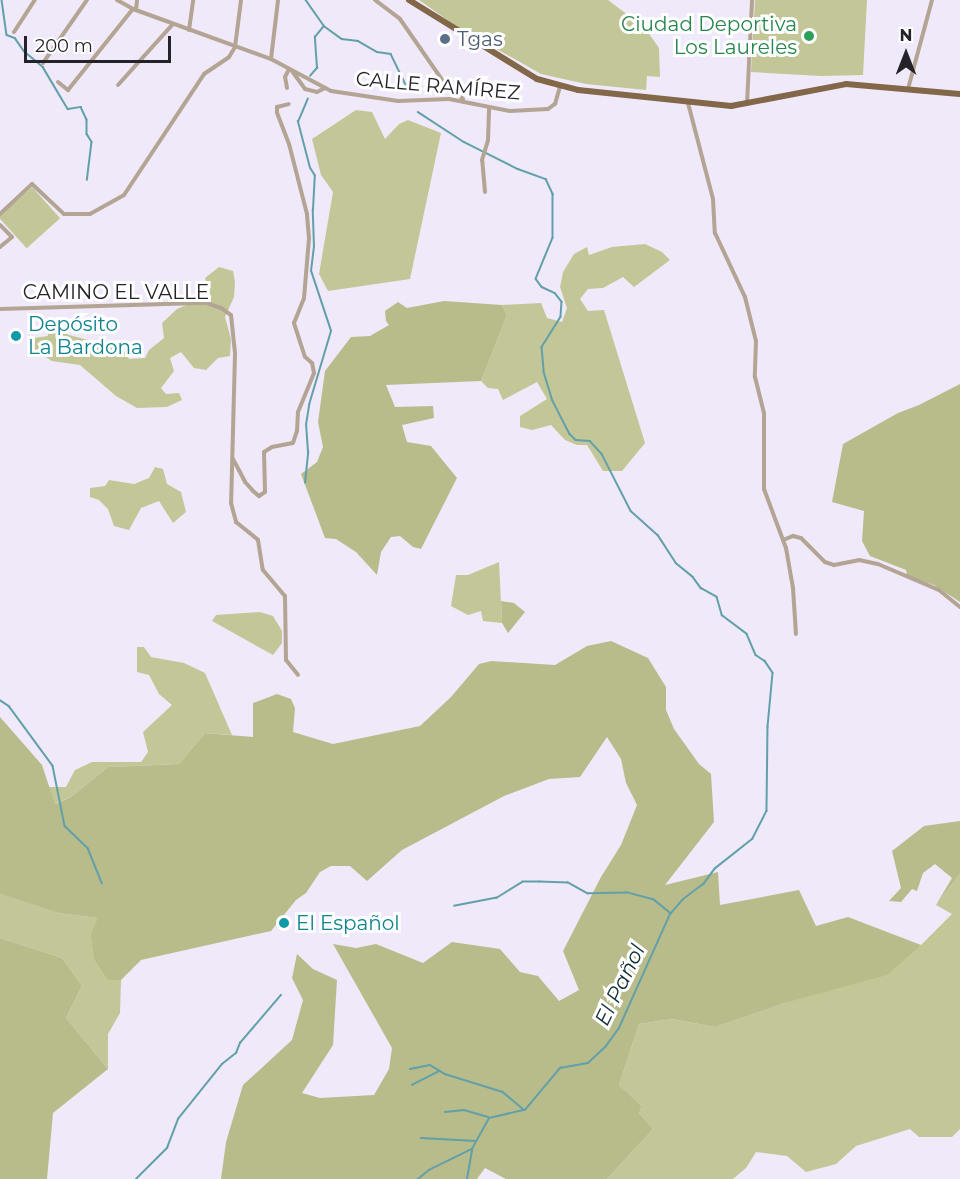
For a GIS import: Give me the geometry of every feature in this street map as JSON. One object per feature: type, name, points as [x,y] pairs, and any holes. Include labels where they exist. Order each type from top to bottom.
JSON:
[{"type":"main road","points":[[411,0],[537,79],[560,87],[731,106],[817,87],[846,84],[960,94]]},
{"type":"street","points":[[14,32],[35,0]]},
{"type":"street","points":[[43,63],[87,0]]},
{"type":"street","name":"CALLE RAMÍREZ","points":[[117,0],[135,10],[271,59],[325,88],[398,101],[464,101],[510,111],[548,109],[555,104],[560,87]]},
{"type":"street","points":[[58,82],[68,90],[135,10],[137,0]]},
{"type":"street","points":[[189,30],[192,0]]},
{"type":"street","points":[[0,214],[32,184],[64,214],[90,214],[124,195],[204,74],[229,57],[235,47],[241,0]]},
{"type":"street","points":[[271,59],[278,0]]},
{"type":"street","points":[[375,0],[400,19],[443,81],[464,101]]},
{"type":"street","points":[[747,104],[752,0]]},
{"type":"street","points":[[908,89],[932,0]]},
{"type":"street","points":[[118,85],[173,24]]},
{"type":"street","points":[[287,88],[285,77],[291,69],[305,89],[310,92],[325,88]]},
{"type":"street","points":[[688,103],[713,199],[715,233],[745,297],[756,341],[755,377],[764,413],[764,489],[783,540],[793,588],[796,634]]},
{"type":"street","points":[[233,458],[244,482],[259,496],[265,492],[264,452],[272,447],[292,443],[297,431],[297,412],[314,374],[312,363],[305,357],[294,323],[304,298],[309,238],[307,214],[289,144],[277,112],[277,107],[289,104]]},
{"type":"street","points":[[485,192],[482,160],[488,140],[489,107]]},
{"type":"street","points":[[0,225],[12,237],[0,247]]},
{"type":"street","name":"CAMINO EL VALLE","points":[[0,309],[207,303],[231,315],[235,354],[231,504],[236,522],[258,540],[262,570],[285,596],[286,660],[298,675]]},
{"type":"street","points":[[783,540],[793,536],[801,538],[825,562],[834,565],[859,560],[878,564],[939,590],[960,607]]},
{"type":"green space","points":[[419,0],[608,0],[645,28],[659,48],[660,77],[647,76],[646,90],[586,84],[541,74],[456,26]]},
{"type":"green space","name":"Ciudad Deportiva Los Laureles","points":[[755,0],[867,0],[863,75],[821,76],[751,72]]},
{"type":"green space","points":[[356,110],[372,112],[385,139],[399,124],[408,120],[441,133],[410,279],[328,291],[319,274],[333,192],[321,175],[312,139]]},
{"type":"green space","points":[[32,187],[60,218],[27,248],[0,219],[0,216]]},
{"type":"green space","points":[[645,244],[662,252],[670,260],[634,287],[623,277],[603,288],[588,289],[580,299],[588,311],[604,310],[645,443],[622,471],[603,471],[587,445],[577,445],[565,440],[551,425],[532,430],[520,427],[520,416],[547,399],[537,382],[503,400],[498,389],[488,388],[481,381],[507,315],[502,305],[541,303],[547,318],[562,322],[567,308],[560,287],[563,272],[574,254],[587,247],[589,255],[612,247]]},
{"type":"green space","points":[[219,267],[233,271],[235,282],[234,297],[225,317],[231,339],[230,356],[218,358],[206,370],[194,368],[181,352],[170,358],[174,371],[161,388],[166,394],[179,393],[182,400],[167,407],[137,408],[116,396],[80,365],[52,361],[27,345],[34,338],[48,336],[47,326],[52,324],[69,335],[123,349],[129,359],[145,358],[149,350],[164,338],[162,323],[177,309],[210,295],[205,278]]},
{"type":"green space","points":[[444,301],[502,305],[507,315],[481,381],[386,385],[395,407],[433,406],[434,418],[402,425],[407,442],[431,446],[457,478],[421,549],[413,547],[400,536],[391,537],[381,552],[377,575],[356,552],[336,539],[325,538],[301,474],[317,462],[323,447],[318,422],[325,371],[351,337],[370,336],[389,325],[385,311],[398,302],[407,308]]},
{"type":"green space","points":[[960,384],[960,602],[934,585],[907,576],[906,570],[870,556],[862,541],[864,511],[832,502],[843,444],[898,413]]},
{"type":"green space","points":[[155,467],[163,469],[167,484],[181,492],[186,512],[173,523],[159,501],[141,508],[129,530],[114,526],[108,509],[99,500],[90,497],[90,488],[105,486],[109,480],[134,484],[149,478]]},
{"type":"green space","points":[[499,562],[502,623],[483,621],[481,611],[468,615],[451,606],[456,575],[468,575]]},
{"type":"green space","points":[[501,601],[514,603],[525,612],[508,633],[502,623]]},
{"type":"green space","points":[[260,612],[273,616],[282,631],[282,643],[273,655],[212,621],[216,615]]},
{"type":"green space","points":[[611,641],[648,658],[666,687],[666,710],[674,729],[699,764],[711,774],[714,822],[665,885],[718,872],[720,905],[799,890],[816,926],[848,917],[921,945],[887,975],[788,1002],[715,1027],[672,1019],[639,1024],[619,1085],[642,1106],[639,1113],[653,1129],[607,1179],[506,1179],[485,1168],[477,1179],[221,1179],[226,1142],[243,1085],[292,1040],[303,1000],[292,978],[297,954],[313,969],[337,980],[333,1045],[302,1093],[320,1098],[374,1095],[389,1069],[392,1048],[333,944],[356,948],[376,944],[423,963],[452,942],[500,949],[520,972],[538,976],[559,1001],[579,990],[563,951],[601,877],[621,845],[637,805],[626,783],[621,759],[607,737],[580,777],[549,779],[504,796],[402,850],[367,881],[350,866],[331,866],[320,872],[306,893],[296,900],[271,931],[141,960],[121,980],[108,980],[94,959],[91,934],[98,918],[58,913],[0,894],[0,717],[42,765],[55,804],[71,797],[108,767],[179,764],[205,733],[253,737],[253,703],[277,694],[291,699],[295,708],[293,732],[333,744],[420,726],[451,697],[479,664],[491,661],[555,665],[587,646]]},
{"type":"green space","points":[[137,647],[144,647],[151,657],[184,663],[205,673],[232,735],[205,733],[179,764],[108,767],[71,797],[54,804],[49,787],[66,787],[75,770],[92,762],[141,762],[148,752],[143,732],[172,705],[159,694],[149,675],[137,672]]},
{"type":"green space","points":[[960,821],[960,874],[936,905],[952,878],[935,864],[923,873],[917,891],[912,889],[901,902],[889,901],[901,888],[892,851],[924,826]]},
{"type":"green space","points":[[960,874],[960,1129],[952,1137],[919,1137],[910,1129],[856,1146],[836,1164],[806,1172],[787,1156],[756,1152],[746,1168],[733,1179],[607,1179],[653,1129],[639,1113],[642,1106],[619,1085],[639,1024],[672,1019],[715,1027],[788,1002],[921,945],[952,914],[936,905]]},
{"type":"green space","points":[[0,894],[58,913],[98,918],[108,980],[121,980],[120,1013],[108,1034],[108,1069],[66,1018],[82,986],[62,958],[0,938]]},
{"type":"green space","points":[[0,938],[62,958],[82,986],[66,1018],[108,1069],[53,1113],[47,1179],[0,1179]]},
{"type":"waterway","points":[[2,0],[7,35],[15,38],[24,51],[43,67],[68,109],[81,107],[87,120],[87,134],[92,142],[87,180]]},
{"type":"waterway","points":[[306,0],[324,26],[342,39],[358,41],[377,52],[391,54],[409,91]]},
{"type":"waterway","points":[[310,76],[317,68],[315,37],[324,26]]},
{"type":"waterway","points":[[305,483],[308,452],[306,425],[309,405],[331,331],[311,271],[314,247],[315,176],[310,168],[298,122],[308,99]]},
{"type":"waterway","points":[[418,112],[464,142],[518,169],[546,179],[553,194],[553,238],[536,279],[542,287],[555,293],[562,302],[561,317],[542,347],[544,372],[553,401],[570,434],[576,440],[590,441],[602,454],[631,511],[658,535],[676,563],[693,577],[701,588],[717,597],[722,615],[747,634],[756,655],[765,661],[773,673],[768,727],[767,811],[753,839],[715,869],[704,884],[683,900],[671,914],[654,900],[627,893],[588,894],[568,883],[523,882],[497,898],[455,906]]},
{"type":"waterway","points":[[0,700],[9,706],[53,766],[65,826],[88,848],[102,883]]},
{"type":"waterway","name":"El Pañol","points":[[418,1179],[429,1170],[472,1149],[489,1118],[525,1110],[560,1068],[588,1063],[606,1046],[619,1028],[670,914]]},
{"type":"waterway","points":[[136,1179],[167,1148],[178,1119],[222,1064],[236,1053],[240,1043],[281,995]]},
{"type":"waterway","points":[[410,1069],[430,1065],[445,1074],[503,1092],[523,1109]]},
{"type":"waterway","points":[[412,1085],[440,1071]]},
{"type":"waterway","points":[[445,1112],[464,1110],[488,1117]]},
{"type":"waterway","points":[[421,1138],[476,1141]]},
{"type":"waterway","points":[[467,1179],[472,1150]]},
{"type":"place","name":"Ciudad Deportiva Los Laureles","points":[[809,36]]},
{"type":"place","name":"Tgas","points":[[445,39]]},
{"type":"place","name":"Depósito La Bardona","points":[[16,336]]},
{"type":"place","name":"El Español","points":[[284,923]]}]
